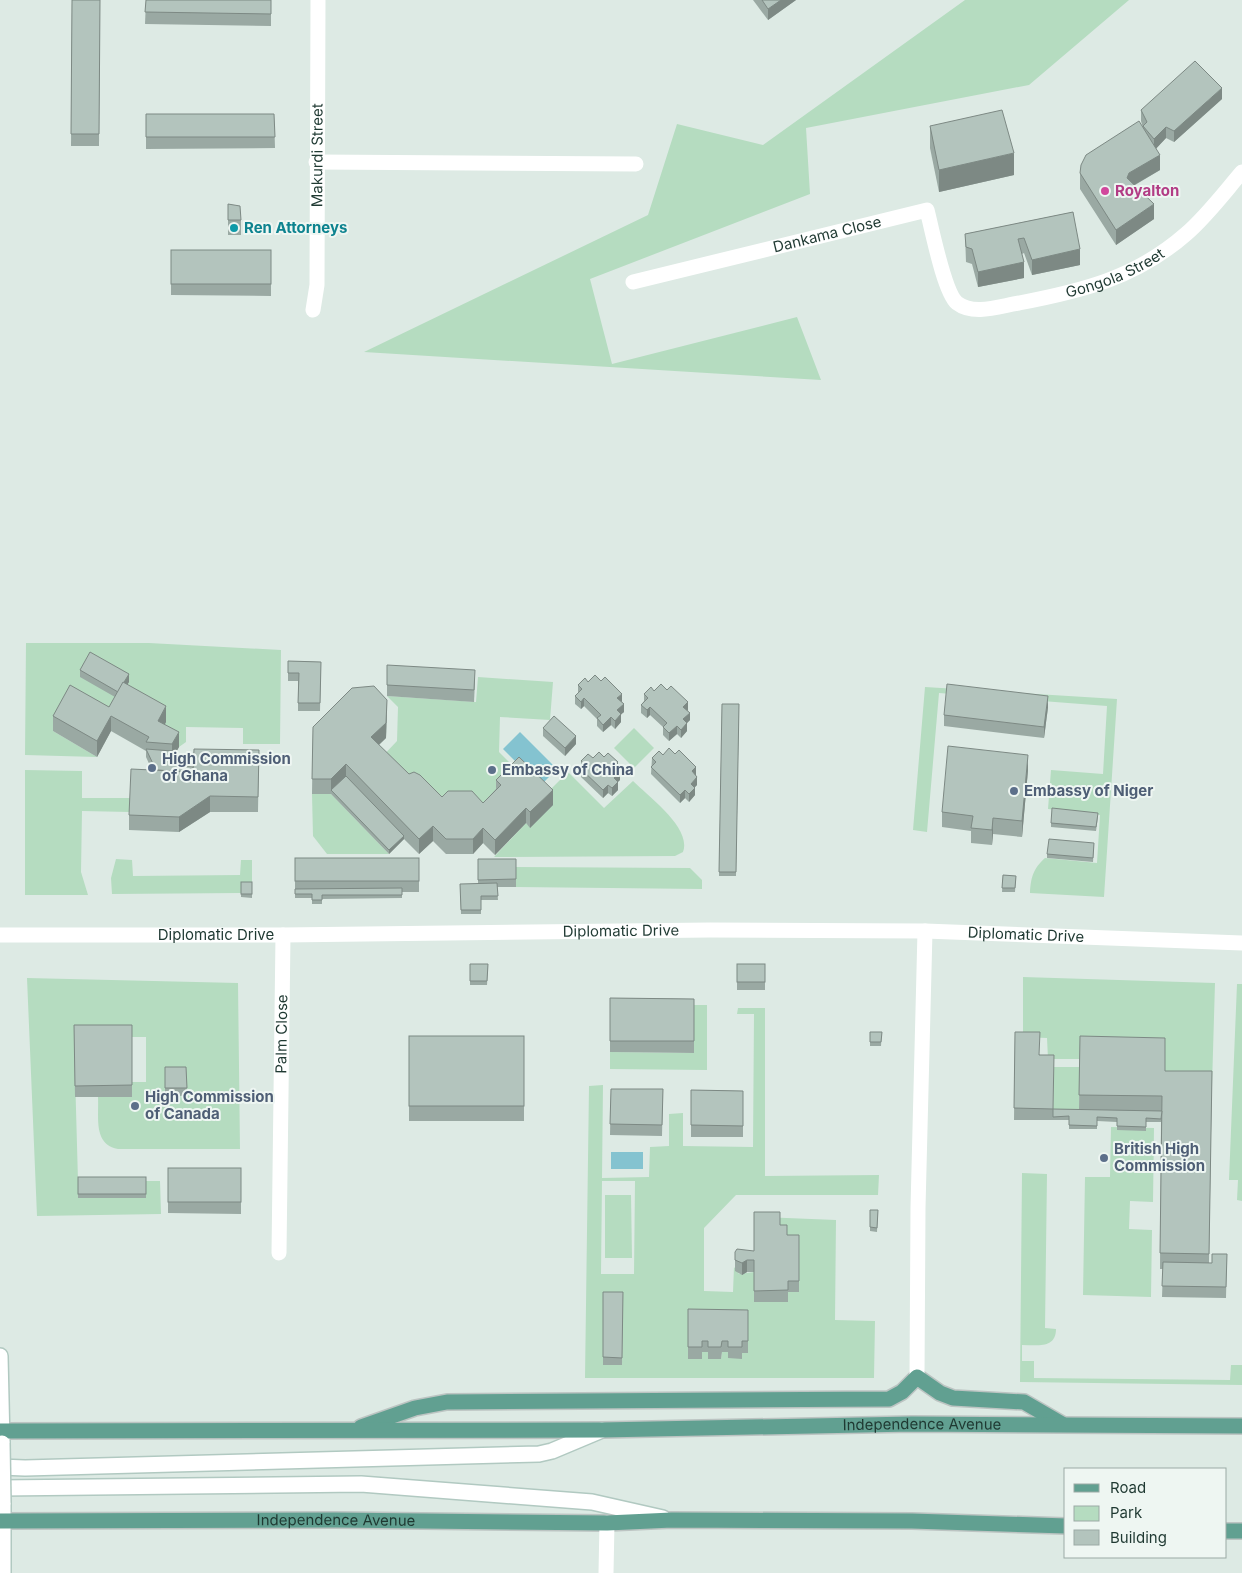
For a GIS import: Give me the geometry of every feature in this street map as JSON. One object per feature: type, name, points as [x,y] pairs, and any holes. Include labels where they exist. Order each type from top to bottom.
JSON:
[{"type":"main road","points":[[350,1431],[415,1408],[447,1402],[889,1399],[902,1392],[917,1377],[940,1393],[954,1398],[1024,1402],[1064,1425]]},
{"type":"main road","name":"Independence Avenue","points":[[2,1435],[602,1430],[912,1424],[1242,1426]]},
{"type":"main road","name":"Independence Avenue","points":[[1,1521],[335,1520],[607,1523],[672,1520],[912,1521],[1064,1526]]},
{"type":"main road","points":[[1227,1531],[1242,1531]]},
{"type":"street","name":"Makurdi Street","points":[[312,310],[317,285],[318,0]]},
{"type":"street","points":[[316,162],[636,164]]},
{"type":"street","name":"Gongola Street","points":[[957,302],[966,308],[986,309],[1064,294],[1122,276],[1159,255],[1187,234],[1240,178]]},
{"type":"street","name":"Dankama Close","points":[[633,282],[927,210],[950,295],[957,302]]},
{"type":"street","name":"Diplomatic Drive","points":[[0,935],[283,935],[710,930],[925,931],[1242,943]]},
{"type":"street","points":[[917,1377],[918,1208],[925,931]]},
{"type":"street","name":"Palm Close","points":[[279,1253],[283,935]]},
{"type":"street","points":[[0,1356],[3,1573]]},
{"type":"street","name":"Independence Avenue","points":[[0,1467],[25,1468],[538,1454],[552,1451],[602,1430]]},
{"type":"street","name":"Independence Avenue","points":[[0,1488],[361,1484],[592,1502],[672,1520]]},
{"type":"street","points":[[606,1573],[607,1523]]},
{"type":"green space","points":[[965,0],[1129,0],[1029,85],[806,128],[810,194],[590,279],[612,364],[797,317],[821,380],[364,352],[648,215],[677,124],[763,145]]},
{"type":"green space","points":[[26,643],[149,643],[281,650],[280,744],[243,744],[243,728],[186,727],[186,742],[179,747],[158,736],[166,721],[109,722],[53,731],[97,757],[25,755]]},
{"type":"green space","points":[[478,677],[553,682],[550,720],[500,717],[499,752],[519,772],[483,818],[448,806],[379,760],[397,741],[398,707],[387,696],[476,702]]},
{"type":"green space","points":[[925,687],[1117,699],[1104,897],[1030,893],[1033,874],[1045,858],[1097,863],[1100,815],[1048,809],[1051,770],[1103,774],[1107,706],[939,693],[927,832],[913,830]]},
{"type":"green space","points":[[634,728],[654,748],[634,768],[614,748]]},
{"type":"green space","points":[[25,770],[82,771],[82,798],[130,798],[130,812],[82,811],[81,872],[88,895],[25,895]]},
{"type":"green space","points":[[568,772],[604,808],[633,781],[675,823],[684,843],[683,852],[675,856],[494,857],[526,823],[531,827],[544,796]]},
{"type":"green space","points":[[312,794],[331,794],[389,854],[327,854],[313,836]]},
{"type":"green space","points":[[116,859],[132,860],[133,876],[240,875],[241,860],[252,860],[252,886],[241,886],[241,893],[112,894],[111,878]]},
{"type":"green space","points":[[516,867],[690,868],[702,880],[702,889],[516,887]]},
{"type":"green space","points":[[1023,977],[1215,983],[1212,1086],[1165,1086],[1165,1053],[1080,1059],[1048,1059],[1047,1038],[1023,1037]]},
{"type":"green space","points":[[27,978],[238,983],[240,1149],[118,1149],[104,1142],[99,1129],[98,1097],[132,1097],[132,1082],[146,1082],[146,1037],[74,1037],[78,1181],[146,1198],[146,1181],[160,1181],[161,1214],[37,1216]]},
{"type":"green space","points":[[1237,984],[1242,984],[1242,1201],[1237,1200],[1238,1180],[1229,1180]]},
{"type":"green space","points":[[610,1005],[707,1005],[707,1070],[610,1069],[610,1052],[693,1053],[610,1009]]},
{"type":"green space","points":[[738,1008],[765,1008],[765,1176],[879,1175],[878,1195],[736,1195],[704,1228],[704,1291],[733,1292],[734,1267],[739,1274],[754,1272],[788,1292],[798,1292],[759,1217],[836,1220],[835,1320],[875,1321],[874,1378],[585,1378],[589,1086],[603,1085],[602,1178],[649,1177],[650,1147],[669,1146],[669,1114],[683,1113],[683,1146],[753,1147],[754,1014],[737,1014]],"holes":[[[602,1181],[635,1181],[634,1274],[601,1274]],[[623,1300],[622,1365],[603,1365]],[[688,1321],[748,1353],[742,1353],[742,1358],[728,1352],[722,1352],[721,1359],[709,1359],[708,1352],[702,1352]]]},
{"type":"green space","points":[[1054,1067],[1080,1067],[1079,1110],[1053,1110]]},
{"type":"green space","points":[[1111,1127],[1154,1128],[1153,1202],[1130,1201],[1129,1229],[1152,1230],[1151,1297],[1083,1295],[1085,1177],[1110,1177]]},
{"type":"green space","points":[[1022,1173],[1047,1174],[1045,1328],[1056,1329],[1053,1340],[1049,1343],[1022,1345],[1022,1361],[1034,1361],[1034,1378],[1230,1380],[1231,1365],[1242,1365],[1242,1385],[1020,1382]]},
{"type":"green space","points":[[605,1195],[631,1195],[632,1258],[605,1258]]},
{"type":"water","points":[[520,732],[557,769],[540,786],[503,749]]},
{"type":"water","points":[[611,1152],[643,1152],[643,1169],[611,1169]]},
{"type":"building","points":[[72,0],[100,0],[99,134],[71,134]]},
{"type":"building","points":[[146,0],[271,0],[271,14],[145,12]]},
{"type":"building","points":[[762,0],[781,0],[768,9]]},
{"type":"building","name":"Royalton","points":[[1195,61],[1222,88],[1174,131],[1166,127],[1154,139],[1143,126],[1147,122],[1141,110]]},
{"type":"building","points":[[1002,110],[1014,153],[939,170],[930,126]]},
{"type":"building","points":[[146,114],[274,114],[275,137],[146,137]]},
{"type":"building","name":"Royalton","points":[[1139,121],[1160,155],[1129,173],[1127,178],[1154,204],[1116,230],[1080,173],[1081,165],[1086,155]]},
{"type":"building","points":[[228,204],[240,206],[241,220],[228,220]]},
{"type":"building","points":[[1073,212],[1080,249],[1032,260],[1024,238],[1018,239],[1024,262],[978,272],[972,249],[966,247],[965,234]]},
{"type":"building","points":[[171,250],[271,250],[271,284],[171,284]]},
{"type":"building","points":[[90,652],[129,674],[118,692],[80,670]]},
{"type":"building","points":[[288,661],[321,662],[320,703],[298,703],[299,673],[288,673]]},
{"type":"building","points":[[387,665],[475,670],[474,690],[387,685]]},
{"type":"building","points":[[595,675],[601,681],[605,677],[622,694],[617,698],[624,704],[617,710],[621,714],[615,721],[611,717],[603,725],[597,718],[601,715],[584,698],[581,702],[575,696],[582,689],[578,685],[585,678],[588,682]]},
{"type":"building","points":[[123,682],[166,706],[158,721],[179,732],[172,744],[146,742],[149,737],[111,716],[97,741],[53,716],[70,685],[109,707]]},
{"type":"building","points":[[661,684],[667,690],[671,686],[688,702],[683,707],[690,713],[683,719],[687,723],[681,730],[677,726],[669,733],[663,727],[667,723],[650,707],[647,710],[641,705],[648,698],[644,694],[651,687],[654,691]]},
{"type":"building","points":[[947,684],[1048,696],[1044,727],[944,715]]},
{"type":"building","points":[[374,686],[387,700],[386,723],[371,737],[409,774],[414,772],[420,775],[442,797],[448,791],[472,791],[483,803],[501,785],[496,780],[519,757],[553,790],[530,812],[526,808],[495,840],[483,828],[473,839],[446,839],[433,826],[419,839],[346,764],[331,779],[312,779],[313,727],[352,688]]},
{"type":"building","points":[[722,704],[739,704],[736,872],[719,872]]},
{"type":"building","points":[[554,716],[576,736],[565,748],[543,728]]},
{"type":"building","points":[[948,746],[1028,755],[1022,821],[993,818],[992,830],[971,828],[973,816],[942,812]]},
{"type":"building","points":[[669,748],[675,754],[679,750],[696,767],[692,771],[697,777],[691,784],[695,788],[689,794],[685,790],[680,795],[651,767],[656,762],[652,758],[659,751],[663,755]]},
{"type":"building","points":[[146,749],[172,751],[179,766],[193,767],[193,772],[156,770]]},
{"type":"building","points":[[194,749],[259,750],[258,797],[210,796],[179,817],[129,815],[131,769],[193,772]]},
{"type":"building","points":[[599,752],[604,757],[608,753],[618,762],[613,766],[620,772],[614,778],[618,782],[612,788],[608,785],[603,790],[581,769],[586,765],[581,761],[588,754],[593,758]]},
{"type":"building","points":[[346,776],[404,836],[389,850],[331,790]]},
{"type":"building","points":[[1052,808],[1098,813],[1096,827],[1051,823]]},
{"type":"building","points":[[1049,839],[1094,843],[1093,858],[1047,854]]},
{"type":"building","points":[[295,858],[419,858],[419,881],[295,881]]},
{"type":"building","points":[[478,859],[516,859],[516,879],[478,880]]},
{"type":"building","points":[[1003,875],[1016,876],[1015,888],[1002,888]]},
{"type":"building","points":[[241,882],[252,882],[252,894],[241,894]]},
{"type":"building","points":[[497,883],[498,896],[481,896],[481,910],[461,910],[460,884]]},
{"type":"building","points":[[402,888],[402,895],[322,895],[322,900],[312,900],[312,894],[295,894],[295,889]]},
{"type":"building","points":[[470,964],[488,964],[487,981],[470,981]]},
{"type":"building","points":[[737,964],[765,964],[765,982],[737,982]]},
{"type":"building","points":[[610,998],[694,999],[694,1041],[610,1041]]},
{"type":"building","points":[[74,1025],[132,1025],[132,1085],[75,1086]]},
{"type":"building","points":[[870,1032],[882,1032],[881,1042],[870,1042]]},
{"type":"building","points":[[1015,1032],[1040,1032],[1039,1055],[1054,1055],[1053,1109],[1014,1108]]},
{"type":"building","points":[[409,1036],[524,1036],[524,1106],[409,1106]]},
{"type":"building","points":[[1080,1036],[1165,1038],[1165,1071],[1212,1071],[1209,1254],[1160,1253],[1162,1096],[1079,1095]]},
{"type":"building","points":[[165,1067],[186,1067],[187,1088],[165,1088]]},
{"type":"building","points":[[611,1089],[663,1089],[662,1125],[610,1124]]},
{"type":"building","points":[[691,1090],[743,1091],[743,1126],[691,1125]]},
{"type":"building","points":[[1053,1109],[1162,1111],[1161,1119],[1146,1118],[1146,1127],[1117,1126],[1117,1118],[1097,1117],[1097,1126],[1069,1125],[1069,1116],[1053,1117]]},
{"type":"building","points":[[168,1168],[241,1168],[241,1202],[168,1202]]},
{"type":"building","points":[[78,1177],[146,1177],[146,1194],[78,1194]]},
{"type":"building","points":[[870,1210],[878,1210],[877,1228],[870,1227]]},
{"type":"building","points":[[754,1212],[780,1212],[780,1225],[787,1225],[787,1235],[799,1235],[799,1281],[788,1281],[788,1290],[754,1291],[754,1260],[747,1260],[742,1263],[735,1260],[737,1249],[754,1251]]},
{"type":"building","points":[[1212,1254],[1227,1254],[1226,1287],[1162,1286],[1163,1262],[1212,1263]]},
{"type":"building","points":[[603,1292],[623,1292],[622,1358],[603,1357]]},
{"type":"building","points":[[688,1309],[748,1310],[748,1341],[742,1341],[742,1347],[728,1347],[728,1341],[722,1341],[721,1347],[708,1347],[708,1341],[702,1341],[702,1347],[688,1347]]},
{"type":"place","name":"Royalton","points":[[1105,191]]},
{"type":"place","name":"Ren Attorneys","points":[[234,228]]},
{"type":"place","name":"High Commission of Ghana","points":[[152,768]]},
{"type":"place","name":"Embassy of China","points":[[492,770]]},
{"type":"place","name":"Embassy of Niger","points":[[1014,791]]},
{"type":"place","name":"High Commission of Canada","points":[[135,1106]]},
{"type":"place","name":"British High Commission","points":[[1104,1158]]}]
